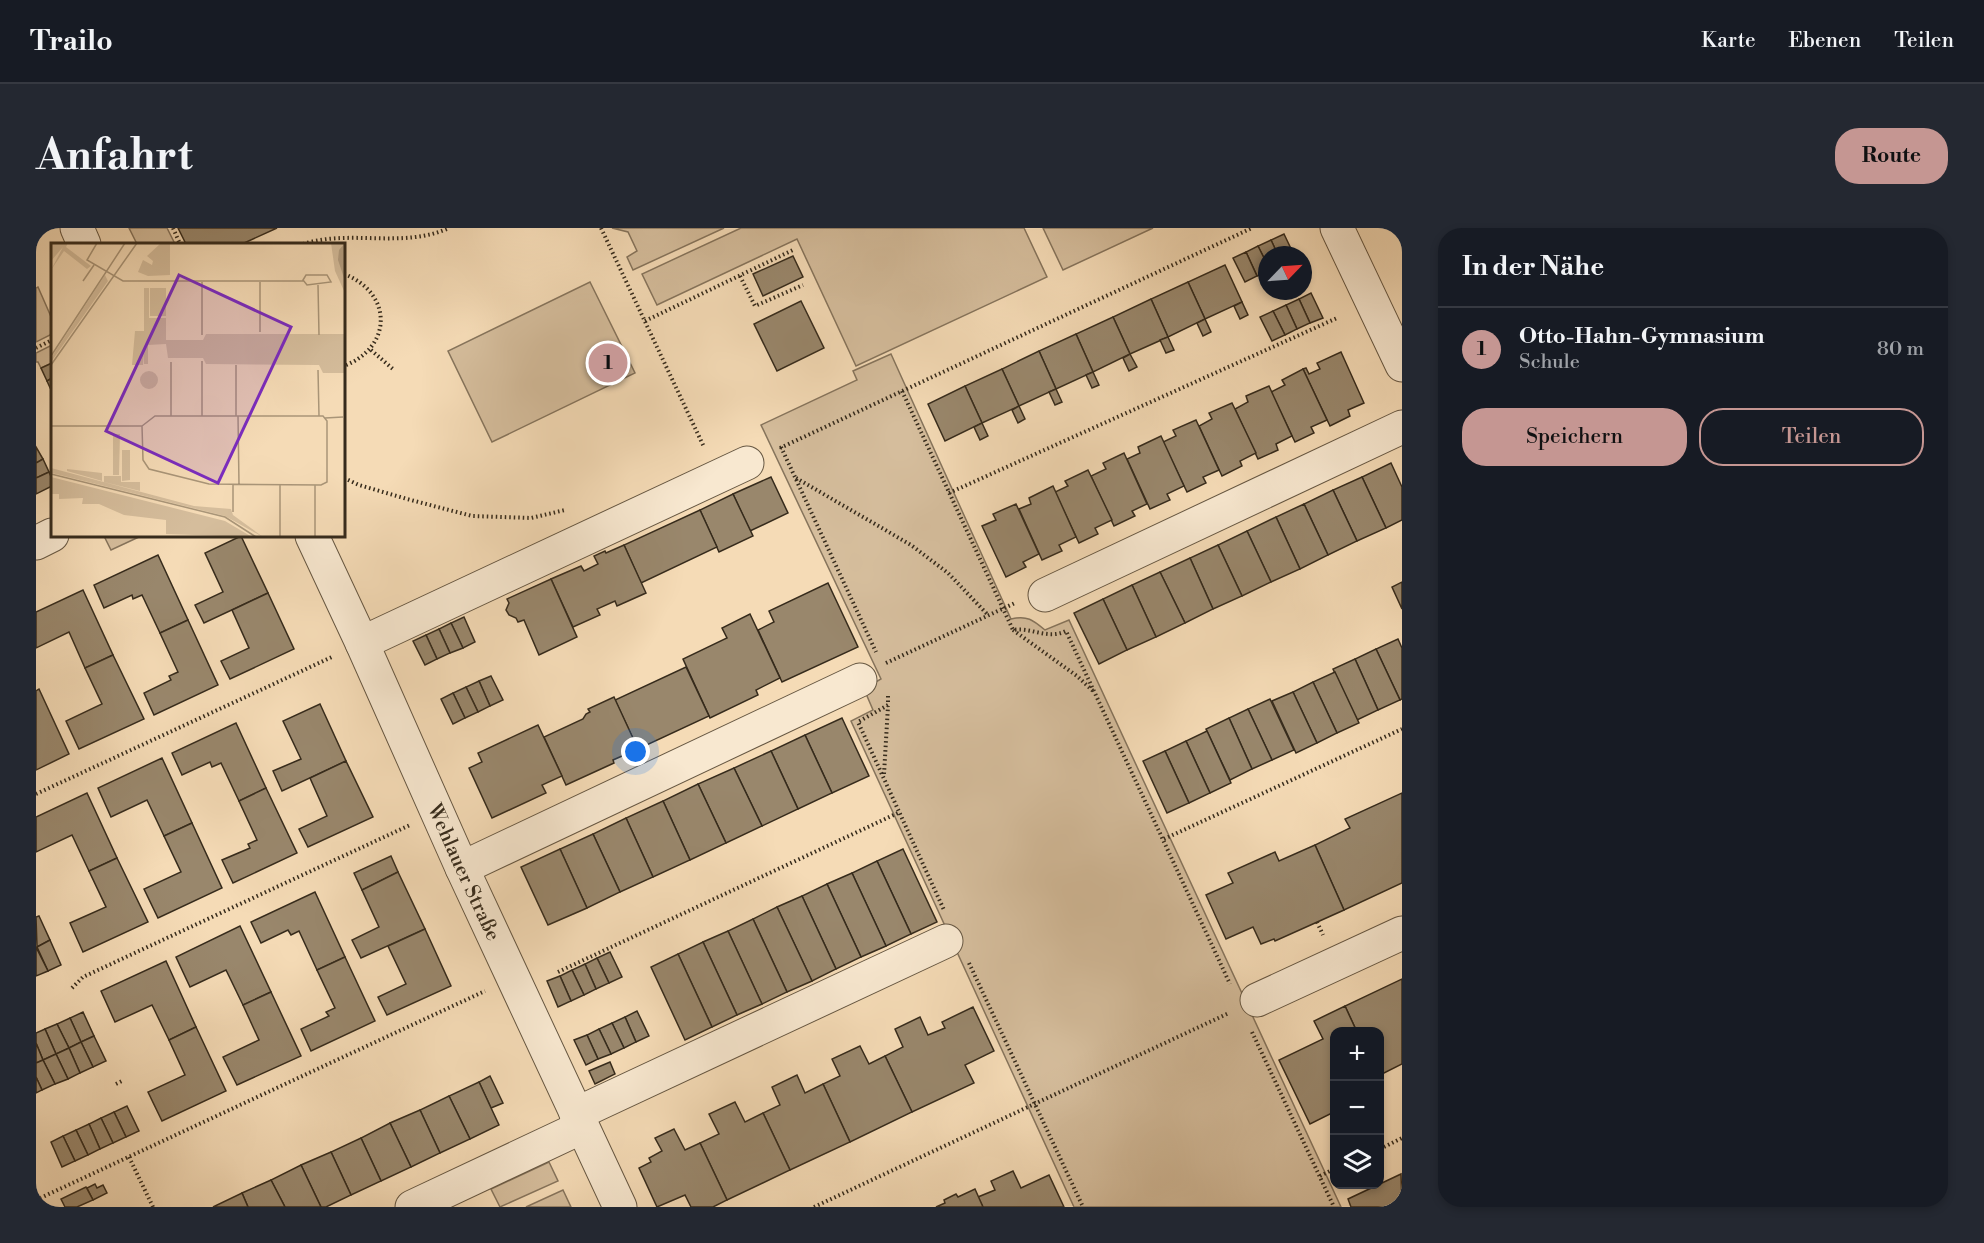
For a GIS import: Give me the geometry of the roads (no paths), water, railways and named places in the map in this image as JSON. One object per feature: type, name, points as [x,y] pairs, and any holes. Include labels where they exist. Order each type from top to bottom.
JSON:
[{"type":"street","points":[[77,228],[84,243]]},
{"type":"street","points":[[1337,228],[1402,365]]},
{"type":"street","points":[[1045,595],[1402,428]]},
{"type":"street","points":[[362,643],[747,463]]},
{"type":"street","points":[[36,543],[51,536]]},
{"type":"street","name":"Wehlauer Straße","points":[[312,537],[462,868],[620,1207]]},
{"type":"street","points":[[462,868],[877,673]]},
{"type":"street","points":[[1249,1004],[1402,933]]},
{"type":"street","points":[[412,1207],[579,1120],[952,938]]},
{"type":"place","name":"Otto-Hahn-Gymnasium","points":[[608,363]]}]
